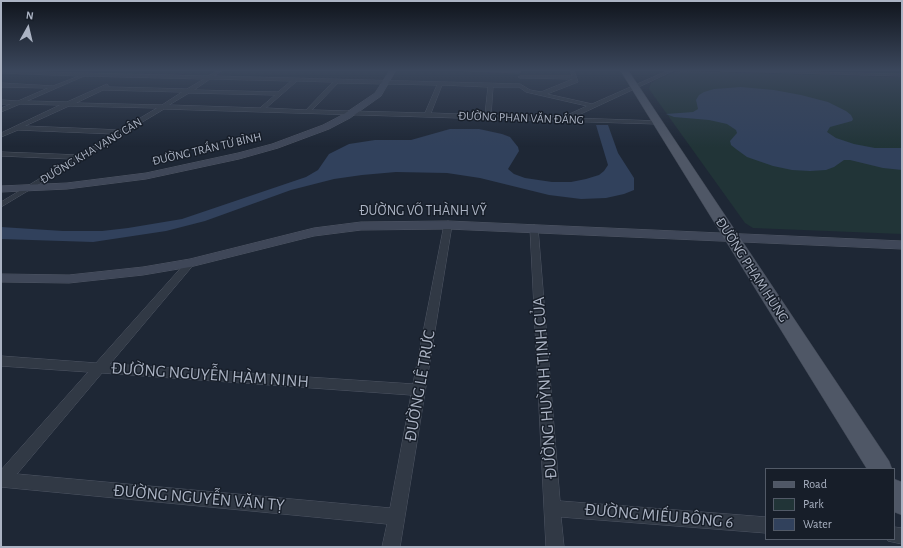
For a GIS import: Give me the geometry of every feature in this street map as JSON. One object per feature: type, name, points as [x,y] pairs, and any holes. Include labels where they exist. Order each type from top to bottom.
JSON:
[{"type":"main road","name":"ĐƯỜNG PHẠM HÙNG","points":[[641,96],[879,468]]},
{"type":"main road","points":[[895,492],[902,503]]},
{"type":"street","points":[[1,110],[34,96]]},
{"type":"street","points":[[1,135],[85,96]]},
{"type":"street","name":"ĐƯỜNG KHA VẠNG CÂN","points":[[1,205],[181,96]]},
{"type":"street","points":[[261,110],[277,96]]},
{"type":"street","points":[[308,112],[323,96]]},
{"type":"street","name":"ĐƯỜNG TRẦN TỬ BÌNH","points":[[1,189],[67,186],[146,176],[232,158],[275,146],[326,127],[352,113],[376,96]]},
{"type":"street","points":[[428,115],[436,96]]},
{"type":"street","points":[[488,117],[490,96]]},
{"type":"street","points":[[549,96],[592,106]]},
{"type":"street","points":[[562,120],[617,96]]},
{"type":"street","name":"ĐƯỜNG PHAN VĂN ĐÁNG","points":[[1,102],[657,122]]},
{"type":"street","points":[[17,128],[122,132]]},
{"type":"street","points":[[1,154],[80,157]]},
{"type":"street","name":"ĐƯỜNG VÕ THÀNH VỸ","points":[[1,278],[48,279],[100,276],[190,263],[314,232],[361,226],[448,225],[534,228],[902,245]]},
{"type":"street","name":"ĐƯỜNG LÊ TRỰC","points":[[392,547],[448,225]]},
{"type":"street","name":"ĐƯỜNG HUỲNH TỊNH CỦA","points":[[534,228],[555,547]]},
{"type":"street","points":[[2,480],[190,263]]},
{"type":"street","name":"ĐƯỜNG NGUYỄN HÀM NINH","points":[[1,361],[419,390]]},
{"type":"street","name":"ĐƯỜNG NGUYỄN VĂN TỴ","points":[[2,480],[397,517]]},
{"type":"street","name":"ĐƯỜNG MIẾU BÔNG 6","points":[[553,508],[765,525]]},
{"type":"green space","points":[[654,96],[902,96],[902,234],[753,228],[745,223]]},
{"type":"water","points":[[699,96],[803,96],[828,102],[846,111],[853,119],[852,121],[830,127],[827,132],[836,138],[854,144],[875,148],[902,148],[902,170],[883,168],[850,160],[844,160],[834,167],[826,170],[792,170],[773,166],[747,157],[731,145],[730,141],[737,133],[736,130],[727,124],[709,120],[674,117],[666,114],[693,112],[698,109],[696,100]]},
{"type":"water","points":[[596,125],[608,125],[618,153],[634,178],[634,190],[606,198],[581,199],[549,195],[480,178],[447,173],[396,172],[334,179],[291,190],[205,221],[166,231],[93,242],[1,239],[1,227],[63,231],[102,231],[182,219],[306,177],[318,170],[329,154],[349,144],[375,140],[411,140],[450,129],[479,129],[510,137],[518,147],[519,151],[508,169],[514,174],[525,178],[552,182],[571,182],[599,175],[608,165]]}]
